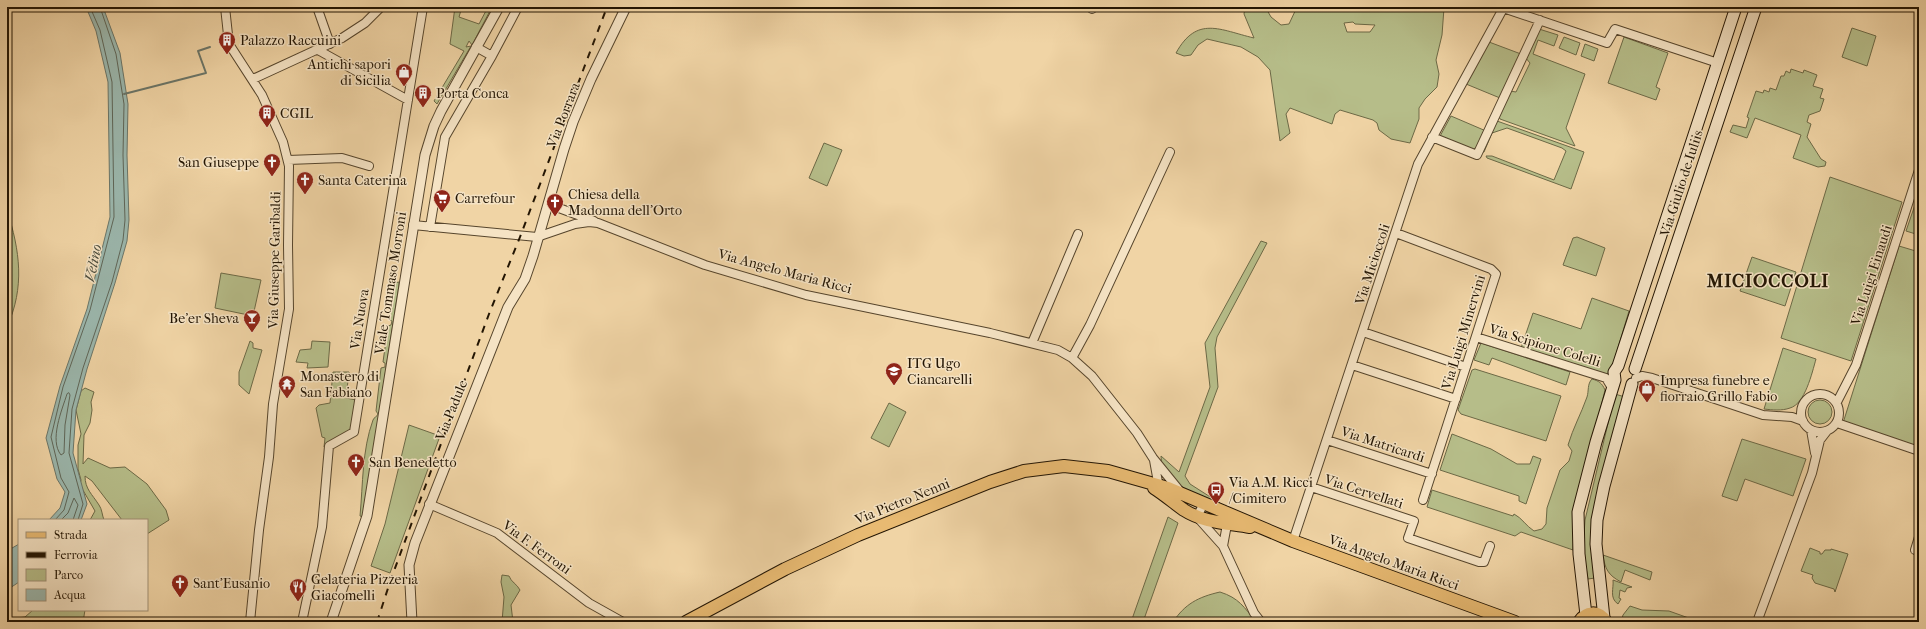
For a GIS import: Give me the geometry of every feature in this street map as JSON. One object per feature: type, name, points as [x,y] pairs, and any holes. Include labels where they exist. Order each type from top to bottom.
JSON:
[{"type":"main road","name":"Via Giulio de Iuliis","points":[[1582,618],[1578,512],[1613,377],[1736,7]]},
{"type":"main road","name":"Via Giulio de Iuliis","points":[[1605,620],[1596,544],[1597,520],[1608,472],[1634,377],[1756,7]]},
{"type":"main road","points":[[1623,363],[1629,363],[1634,377],[1621,385],[1613,377],[1623,363]]},
{"type":"main road","name":"Via Pietro Nenni","points":[[686,622],[785,569],[858,535],[964,492],[1024,471],[1051,466],[1076,466],[1108,471],[1144,482]]},
{"type":"main road","name":"Via Angelo Maria Ricci","points":[[1144,482],[1204,502],[1228,518]]},
{"type":"main road","name":"Via Angelo Maria Ricci","points":[[1159,488],[1184,510],[1197,517],[1228,518],[1263,529],[1515,622]]},
{"type":"main road","points":[[1582,618],[1595,613],[1605,620]]},
{"type":"street","name":"Via Giuseppe Garibaldi","points":[[225,7],[229,44],[253,79],[283,142],[288,160],[289,309],[273,404],[269,465],[259,530],[250,622]]},
{"type":"street","points":[[317,7],[330,44]]},
{"type":"street","points":[[253,79],[330,44],[365,23],[381,7]]},
{"type":"street","name":"Via Nuova","points":[[302,622],[322,527],[329,446],[354,432],[423,7]]},
{"type":"street","name":"Viale Tommaso Morroni","points":[[331,622],[367,516],[425,154],[438,117],[498,7]]},
{"type":"street","points":[[430,227],[440,159],[445,137],[450,125],[492,56],[518,7]]},
{"type":"street","name":"Via Porrara","points":[[537,237],[576,116],[591,80],[626,7]]},
{"type":"street","points":[[1503,7],[1608,43],[1615,29],[1718,63]]},
{"type":"street","name":"Via Micioccoli","points":[[1293,541],[1418,164],[1503,7]]},
{"type":"street","points":[[1432,137],[1477,155],[1540,20]]},
{"type":"street","points":[[476,47],[492,56]]},
{"type":"street","points":[[318,50],[382,84],[408,100]]},
{"type":"street","points":[[438,117],[450,125]]},
{"type":"street","points":[[1072,358],[1093,318],[1170,152]]},
{"type":"street","points":[[288,160],[342,158],[369,166]]},
{"type":"street","name":"Via Luigi Einaudi","points":[[1837,402],[1856,365],[1919,172]]},
{"type":"street","points":[[548,204],[598,223]]},
{"type":"street","name":"Via Angelo Maria Ricci","points":[[413,225],[537,237],[575,224],[598,223],[705,265],[806,295],[1032,343],[1058,350],[1072,358],[1092,376],[1137,433],[1153,458],[1186,496]]},
{"type":"street","points":[[1032,343],[1078,234]]},
{"type":"street","name":"Via Luigi Minervini","points":[[1396,234],[1494,271],[1495,278],[1423,500]]},
{"type":"street","name":"Via Padule","points":[[412,622],[409,565],[429,504],[508,307],[525,278],[534,254],[537,237]]},
{"type":"street","points":[[1363,332],[1466,367]]},
{"type":"street","name":"Via Scipione Colelli","points":[[1476,337],[1613,377]]},
{"type":"street","points":[[1352,365],[1456,399]]},
{"type":"street","points":[[1634,377],[1642,376],[1758,413],[1792,417],[1803,421]]},
{"type":"street","points":[[1782,416],[1803,405],[1811,396],[1837,390],[1846,383]]},
{"type":"street","points":[[1757,622],[1812,473],[1820,440],[1838,420],[1839,410],[1837,402],[1831,396],[1823,394]]},
{"type":"street","points":[[1803,405],[1801,413],[1803,421],[1811,430],[1816,455]]},
{"type":"street","points":[[1838,420],[1851,429],[1919,452]]},
{"type":"street","points":[[1811,430],[1819,432],[1827,431]]},
{"type":"street","name":"Via Matricardi","points":[[1327,440],[1432,474]]},
{"type":"street","name":"Via Angelo Maria Ricci","points":[[1153,458],[1159,488]]},
{"type":"street","points":[[1144,482],[1155,467]]},
{"type":"street","name":"Via Cervellati","points":[[1311,487],[1414,521],[1408,538],[1479,562],[1484,562],[1490,546]]},
{"type":"street","points":[[1184,510],[1186,496]]},
{"type":"street","points":[[1204,502],[1197,517],[1223,546],[1254,613],[1261,622]]},
{"type":"street","name":"Via F. Ferroni","points":[[429,504],[498,533],[590,603],[623,622]]},
{"type":"street","points":[[1223,546],[1228,518]]},
{"type":"street","points":[[1915,550],[1919,537]]},
{"type":"green space","points":[[455,7],[461,10],[459,17],[479,24],[488,7],[492,7],[472,45],[469,41],[466,47],[471,46],[437,104],[434,101],[464,51],[450,44]]},
{"type":"green space","points":[[1245,7],[1269,7],[1267,10],[1271,17],[1281,25],[1289,24],[1297,7],[1366,7],[1375,11],[1391,7],[1444,8],[1442,35],[1436,60],[1439,74],[1437,87],[1425,99],[1419,108],[1419,119],[1410,143],[1391,139],[1379,130],[1377,123],[1373,120],[1340,110],[1335,114],[1332,124],[1290,108],[1286,114],[1290,133],[1280,141],[1270,70],[1258,57],[1241,47],[1207,39],[1198,45],[1191,55],[1184,56],[1176,53],[1184,41],[1201,29],[1220,29],[1254,38],[1244,14]],"holes":[[[1353,22],[1355,24],[1375,25],[1370,32],[1347,32],[1344,23]]]},
{"type":"green space","points":[[1852,28],[1876,36],[1867,66],[1842,57]]},
{"type":"green space","points":[[1539,29],[1558,35],[1554,46],[1538,40],[1533,54],[1585,74],[1566,128],[1575,146],[1500,119],[1498,115],[1510,91],[1516,92],[1530,63],[1525,57]]},
{"type":"green space","points":[[1564,37],[1580,43],[1576,55],[1559,48]]},
{"type":"green space","points":[[1624,37],[1668,53],[1656,87],[1660,89],[1656,100],[1608,83]]},
{"type":"green space","points":[[1489,42],[1521,54],[1500,98],[1466,84]]},
{"type":"green space","points":[[1585,44],[1598,49],[1594,61],[1581,56]]},
{"type":"green space","points":[[1791,69],[1803,73],[1804,70],[1817,75],[1813,86],[1823,89],[1820,98],[1824,99],[1820,111],[1809,115],[1807,122],[1811,124],[1807,137],[1821,159],[1826,162],[1825,166],[1818,167],[1793,158],[1801,135],[1755,118],[1747,138],[1730,132],[1733,125],[1746,128],[1749,118],[1747,117],[1756,91],[1763,93],[1764,90],[1769,92],[1770,88],[1776,90],[1781,76],[1784,76],[1786,71],[1790,73]]},
{"type":"green space","points":[[1451,116],[1486,131],[1476,152],[1439,138]]},
{"type":"green space","points":[[1497,121],[1584,152],[1571,189],[1487,158],[1486,156],[1492,156],[1554,180],[1566,151],[1562,148],[1507,128],[1492,133],[1484,152],[1481,152]]},
{"type":"green space","points":[[824,143],[842,150],[827,186],[809,178]]},
{"type":"green space","points":[[1830,177],[1902,202],[1851,361],[1781,338]]},
{"type":"green space","points":[[1917,199],[1919,199],[1919,235],[1906,231]]},
{"type":"green space","points":[[7,210],[15,240],[19,269],[16,298],[13,312],[7,327]]},
{"type":"green space","points":[[1577,237],[1605,248],[1596,276],[1563,265],[1573,238]]},
{"type":"green space","points":[[1261,241],[1267,243],[1217,337],[1215,348],[1218,387],[1185,476],[1190,484],[1226,507],[1178,488],[1162,470],[1161,456],[1179,472],[1210,387],[1205,343]]},
{"type":"green space","points":[[1899,246],[1919,252],[1919,447],[1843,423]]},
{"type":"green space","points":[[1752,257],[1796,272],[1785,306],[1740,291]]},
{"type":"green space","points":[[221,273],[261,280],[253,316],[215,308]]},
{"type":"green space","points":[[399,282],[363,517],[360,516],[365,455],[369,431],[374,418],[378,414],[376,411],[381,368],[385,367],[385,363],[383,362],[388,326],[391,325],[392,321],[388,319],[394,283]]},
{"type":"green space","points":[[1592,298],[1629,311],[1611,371],[1607,374],[1521,348],[1533,313],[1581,329]]},
{"type":"green space","points":[[250,341],[253,343],[253,348],[262,350],[249,394],[239,385],[239,372]]},
{"type":"green space","points":[[312,341],[330,342],[328,367],[307,368],[308,363],[296,362],[300,350],[311,349]]},
{"type":"green space","points":[[1481,343],[1570,372],[1566,385],[1492,358],[1489,365],[1474,360]]},
{"type":"green space","points":[[1783,348],[1816,359],[1812,372],[1804,394],[1800,401],[1795,405],[1784,410],[1764,409]]},
{"type":"green space","points":[[1475,369],[1561,396],[1546,441],[1461,414],[1458,410],[1472,370]]},
{"type":"green space","points":[[333,372],[349,372],[346,398],[356,400],[354,432],[329,446],[324,447],[325,438],[322,437],[316,408],[319,405],[330,403]]},
{"type":"green space","points":[[1592,379],[1600,383],[1605,390],[1575,515],[1573,550],[1521,532],[1515,536],[1427,507],[1432,490],[1513,516],[1514,514],[1534,531],[1542,529],[1546,524],[1547,508],[1560,470],[1569,461],[1572,451],[1568,445],[1587,397],[1590,381]]},
{"type":"green space","points":[[85,388],[94,392],[91,402],[92,410],[90,423],[84,435],[83,464],[88,458],[110,468],[125,467],[147,484],[166,510],[169,520],[148,533],[148,519],[121,519],[92,481],[85,476],[85,481],[89,491],[100,507],[104,519],[91,519],[95,511],[80,485],[81,480],[78,469],[78,445],[81,434],[76,410],[81,391]]},
{"type":"green space","points":[[1615,394],[1625,397],[1599,496],[1595,578],[1588,579],[1583,551],[1585,520]]},
{"type":"green space","points":[[1820,400],[1829,403],[1832,412],[1829,421],[1820,424],[1811,421],[1808,412],[1811,403]]},
{"type":"green space","points":[[889,403],[906,412],[889,447],[871,438]]},
{"type":"green space","points":[[409,425],[440,436],[390,573],[371,566],[385,524]]},
{"type":"green space","points":[[1452,434],[1491,449],[1517,464],[1530,464],[1533,456],[1541,459],[1526,504],[1519,501],[1519,496],[1440,470]]},
{"type":"green space","points":[[1742,439],[1806,459],[1793,496],[1745,479],[1737,501],[1722,496]]},
{"type":"green space","points":[[1168,517],[1178,523],[1143,622],[1131,622]]},
{"type":"green space","points":[[1810,548],[1820,552],[1820,554],[1822,554],[1825,550],[1831,549],[1848,554],[1835,592],[1834,589],[1815,583],[1812,578],[1813,575],[1801,571]]},
{"type":"green space","points":[[1603,555],[1652,572],[1650,580],[1625,570],[1621,582],[1613,577],[1608,571]]},
{"type":"green space","points":[[502,575],[509,576],[520,590],[511,605],[513,622],[502,622],[504,597],[501,582]]},
{"type":"green space","points":[[1613,580],[1632,587],[1627,588],[1625,592],[1620,590],[1619,598],[1621,599],[1618,604],[1615,602],[1613,596]]},
{"type":"green space","points":[[1220,592],[1237,600],[1256,622],[1173,622],[1182,610],[1193,602],[1205,596]]},
{"type":"green space","points":[[1630,606],[1642,610],[1669,611],[1700,622],[1621,622],[1623,615]]},
{"type":"green space","points":[[32,611],[85,611],[83,622],[15,622],[17,618],[25,617]]},
{"type":"water","points":[[86,7],[103,7],[120,53],[128,104],[127,155],[129,220],[127,241],[87,369],[76,410],[73,453],[87,504],[81,519],[50,519],[60,508],[65,492],[57,479],[46,438],[60,386],[87,309],[110,217],[108,82],[96,31]]},
{"type":"water","points":[[18,545],[18,583],[7,590],[7,551]]},
{"type":"waterway","points":[[124,94],[206,73],[198,51],[210,47]]},
{"type":"railway","points":[[377,622],[391,579],[489,314],[520,237],[607,7]]},
{"type":"place","name":"Palazzo Raccuini","points":[[227,55]]},
{"type":"place","name":"Antichi sapori di Sicilia","points":[[404,87]]},
{"type":"place","name":"Porta Conca","points":[[423,108]]},
{"type":"place","name":"CGIL","points":[[267,128]]},
{"type":"place","name":"San Giuseppe","points":[[272,177]]},
{"type":"place","name":"Santa Caterina","points":[[305,195]]},
{"type":"place","name":"Carrefour","points":[[442,213]]},
{"type":"place","name":"Chiesa della Madonna dell'Orto","points":[[555,217]]},
{"type":"place","name":"Be'er Sheva","points":[[252,333]]},
{"type":"place","name":"ITG Ugo Ciancarelli","points":[[894,386]]},
{"type":"place","name":"Monastero di San Fabiano","points":[[287,399]]},
{"type":"place","name":"Impresa funebre e fiorraio Grillo Fabio","points":[[1647,403]]},
{"type":"place","name":"San Benedetto","points":[[356,477]]},
{"type":"place","name":"Via A.M. Ricci /Cimitero","points":[[1216,505]]},
{"type":"place","name":"Sant'Eusanio","points":[[180,598]]},
{"type":"place","name":"Gelateria Pizzeria Giacomelli","points":[[298,602]]},
{"type":"district","name":"MICIOCCOLI","points":[[1768,281]]},
{"type":"water label","name":"Velino","points":[[93,263]]}]
